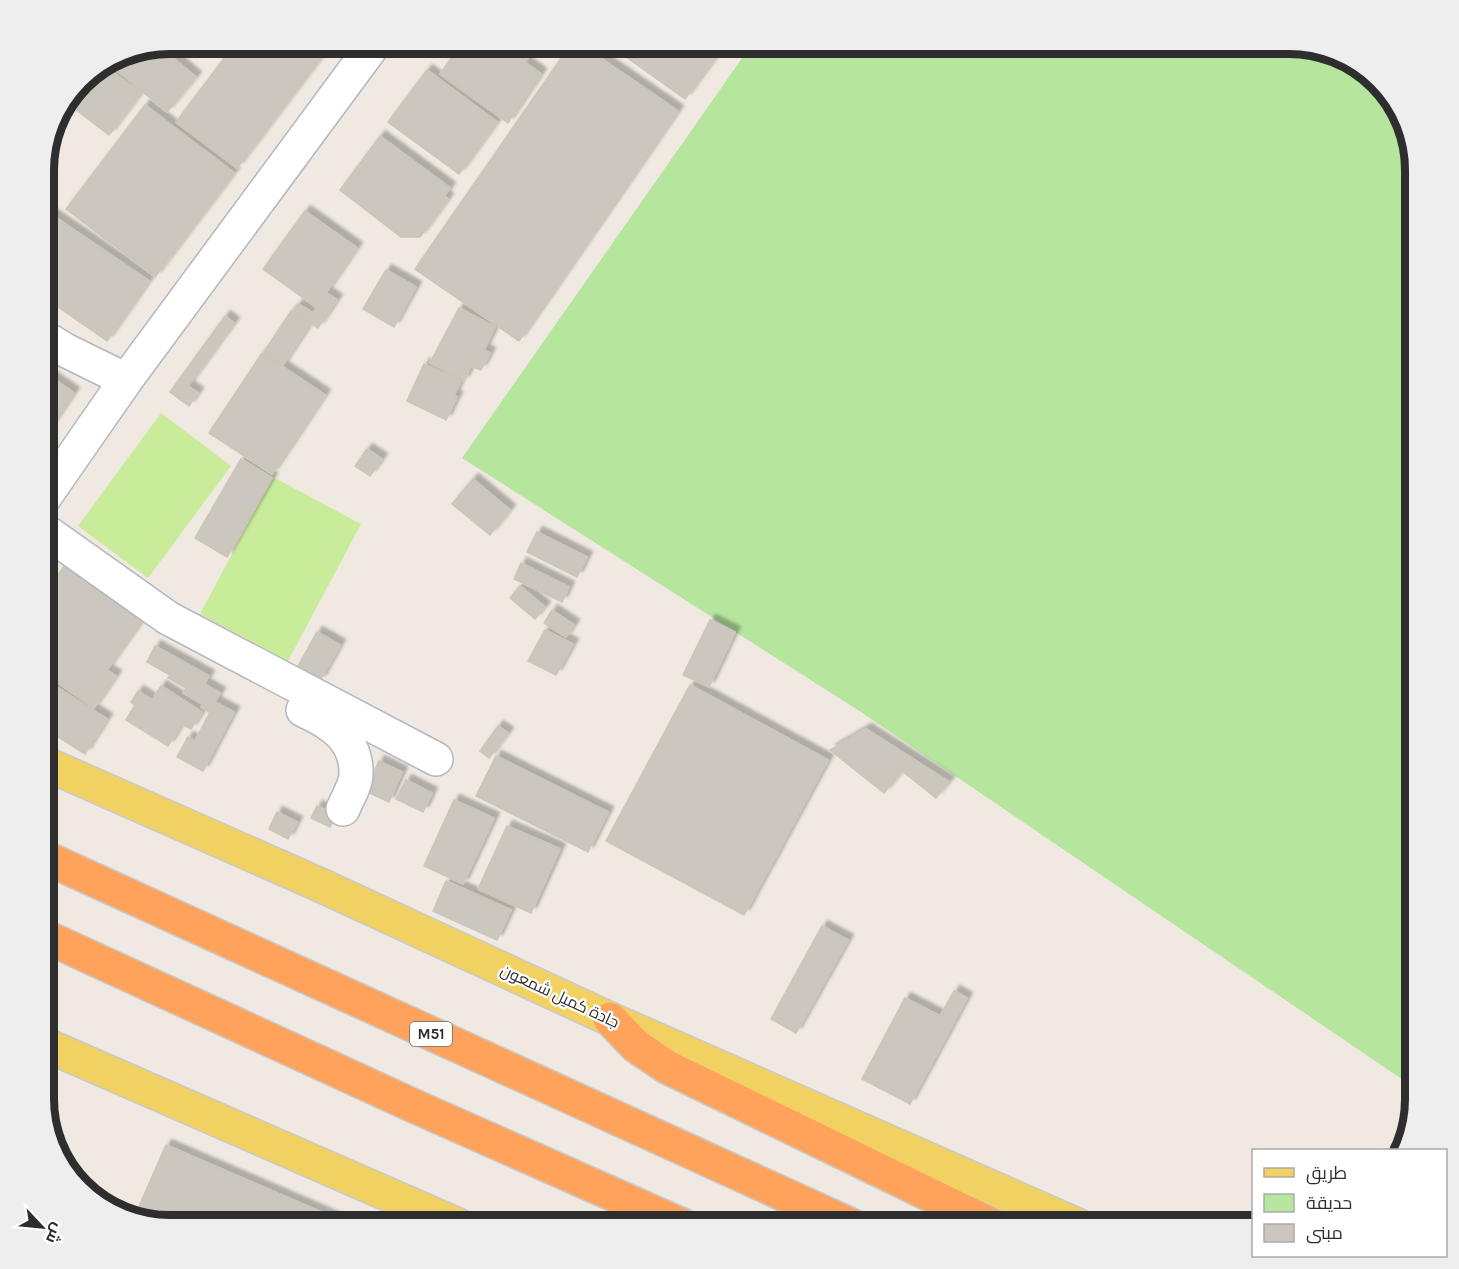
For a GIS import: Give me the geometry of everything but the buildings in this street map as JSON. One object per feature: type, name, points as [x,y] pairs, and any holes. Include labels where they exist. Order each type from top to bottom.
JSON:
[{"type":"highway","name":"M51","points":[[54,861],[825,1215]]},
{"type":"highway","points":[[54,941],[657,1215]]},
{"type":"highway","points":[[610,1019],[636,1046],[667,1067],[970,1215]]},
{"type":"highway","points":[[518,1153],[622,1215]]},
{"type":"main road","name":"جادة كميل شمعون","points":[[54,767],[329,889],[610,1019],[1052,1215]]},
{"type":"main road","points":[[54,1048],[433,1215]]},
{"type":"street","points":[[54,484],[126,380],[367,54]]},
{"type":"street","points":[[54,343],[126,380]]},
{"type":"street","points":[[54,537],[168,618],[436,759]]},
{"type":"street","points":[[244,658],[254,682],[280,699],[323,719],[352,745],[356,776],[343,809]]},
{"type":"green space","points":[[745,54],[1296,54],[1312,56],[1333,63],[1360,78],[1381,99],[1389,112],[1401,140],[1405,163],[1405,1081],[861,712],[462,458]]},
{"type":"green space","points":[[161,413],[231,466],[148,578],[78,526]]},
{"type":"green space","points":[[273,477],[361,524],[288,661],[200,614]]}]
